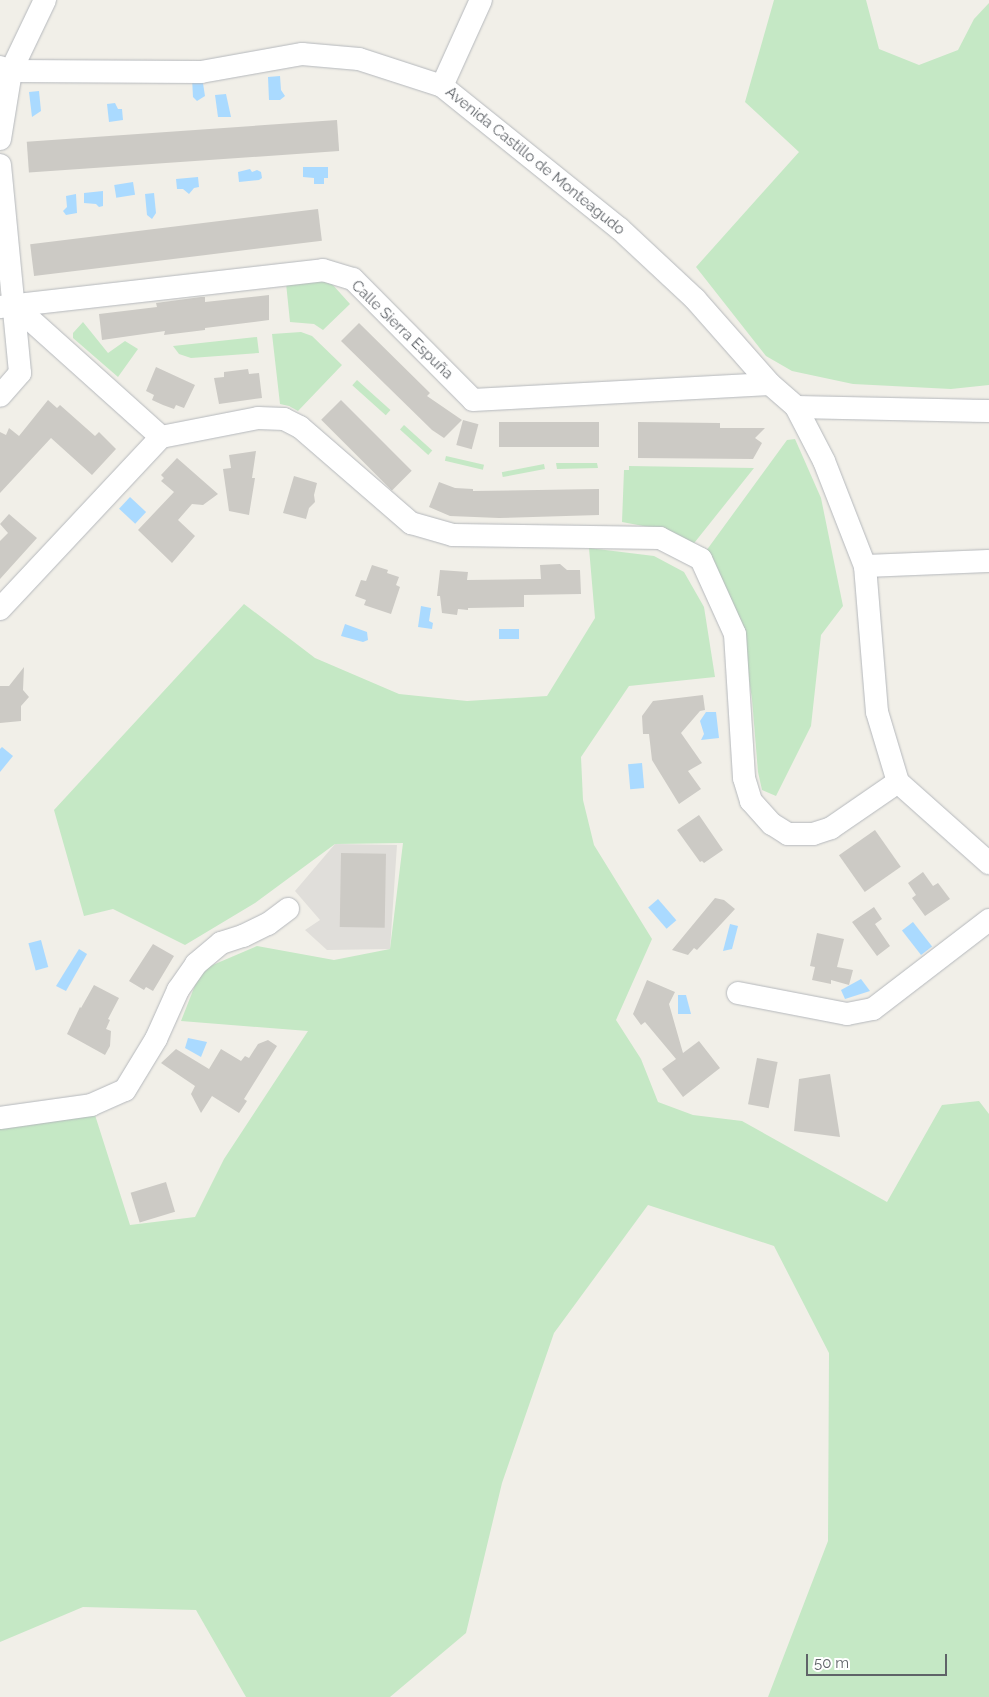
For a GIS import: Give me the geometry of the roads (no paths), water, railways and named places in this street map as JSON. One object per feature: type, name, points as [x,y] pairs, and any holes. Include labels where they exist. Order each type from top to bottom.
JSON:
[{"type":"street","points":[[0,139],[6,69],[44,0]]},
{"type":"street","points":[[442,86],[481,0]]},
{"type":"street","name":"Avenida Castillo de Monteagudo","points":[[6,69],[201,72],[302,54],[359,59],[442,86],[620,229],[695,299],[770,384],[796,407]]},
{"type":"street","points":[[0,165],[7,306],[20,373],[0,396]]},
{"type":"street","name":"Calle Sierra Espuña","points":[[7,306],[323,270],[353,280],[472,400],[770,384]]},
{"type":"street","points":[[7,306],[161,437]]},
{"type":"street","points":[[989,411],[796,407],[824,461],[865,566],[877,712],[898,782],[989,863]]},
{"type":"street","points":[[0,608],[161,437],[258,418],[284,419],[300,427],[411,523],[453,535],[660,538],[701,560],[719,595],[735,634],[744,778],[751,801],[772,824],[788,834],[813,834],[831,828],[898,782]]},
{"type":"street","points":[[865,566],[989,561]]},
{"type":"street","points":[[0,1118],[91,1106],[125,1090],[156,1039],[178,990],[196,964],[221,943],[243,936],[268,924],[288,910]]},
{"type":"street","points":[[738,993],[847,1014],[873,1009],[989,920]]},
{"type":"water","points":[[280,76],[281,90],[285,96],[280,100],[269,100],[268,77]]},
{"type":"water","points":[[202,77],[205,96],[197,101],[193,97],[192,78]]},
{"type":"water","points":[[39,91],[41,111],[32,117],[29,92]]},
{"type":"water","points":[[226,94],[231,117],[218,117],[215,95]]},
{"type":"water","points":[[115,103],[118,109],[122,109],[123,120],[109,122],[107,104]]},
{"type":"water","points":[[303,167],[328,167],[328,178],[324,178],[324,184],[314,184],[314,178],[303,177]]},
{"type":"water","points":[[250,169],[252,172],[257,170],[261,172],[262,178],[239,182],[238,172]]},
{"type":"water","points":[[198,177],[199,187],[194,188],[189,194],[183,189],[177,189],[176,179]]},
{"type":"water","points":[[133,182],[135,195],[116,198],[114,185]]},
{"type":"water","points":[[103,191],[103,206],[99,207],[96,204],[84,203],[84,193]]},
{"type":"water","points":[[154,193],[156,213],[152,219],[147,215],[145,194]]},
{"type":"water","points":[[76,194],[77,213],[66,215],[63,211],[67,207],[66,196]]},
{"type":"water","points":[[130,497],[146,512],[135,524],[119,509]]},
{"type":"water","points":[[421,606],[431,608],[429,621],[433,623],[432,629],[418,627]]},
{"type":"water","points":[[345,624],[367,632],[368,640],[363,642],[341,636]]},
{"type":"water","points":[[499,629],[519,629],[519,639],[499,639]]},
{"type":"water","points":[[706,712],[716,712],[719,738],[701,740],[704,734],[700,721]]},
{"type":"water","points":[[2,747],[13,756],[0,772],[0,749]]},
{"type":"water","points":[[642,763],[644,788],[630,789],[628,764]]},
{"type":"water","points":[[658,899],[676,920],[667,929],[648,908]]},
{"type":"water","points":[[913,922],[932,946],[921,955],[902,931]]},
{"type":"water","points":[[730,924],[738,926],[732,949],[723,951]]},
{"type":"water","points":[[41,940],[48,967],[36,970],[28,943]]},
{"type":"water","points":[[79,949],[87,954],[66,991],[56,986]]},
{"type":"water","points":[[861,979],[870,991],[845,999],[841,990]]},
{"type":"water","points":[[678,995],[686,995],[691,1014],[678,1014]]},
{"type":"water","points":[[188,1038],[207,1042],[201,1057],[185,1048]]}]
